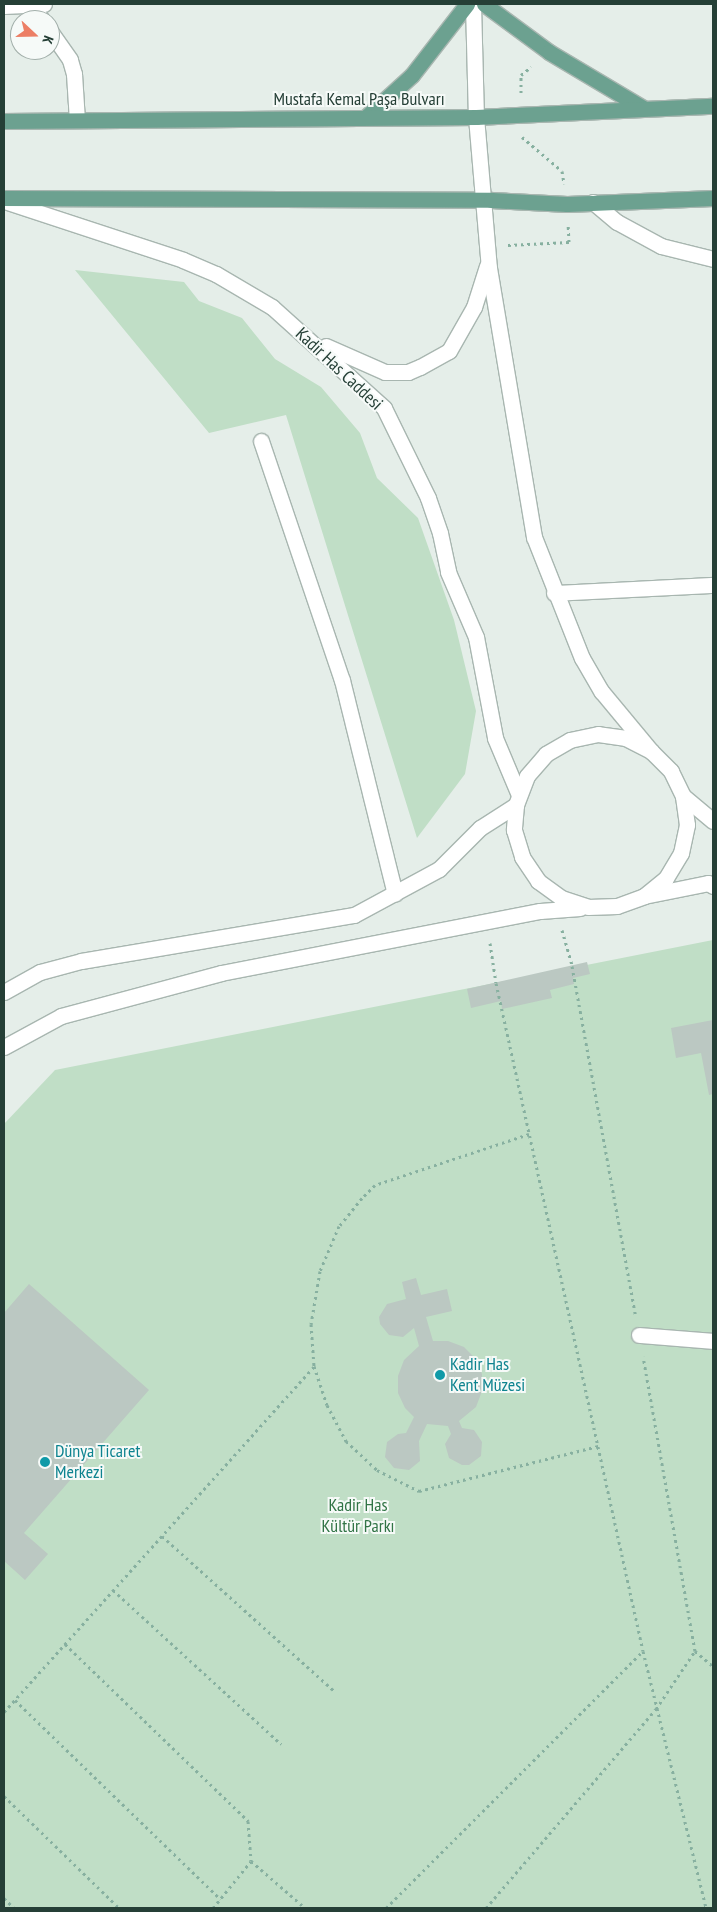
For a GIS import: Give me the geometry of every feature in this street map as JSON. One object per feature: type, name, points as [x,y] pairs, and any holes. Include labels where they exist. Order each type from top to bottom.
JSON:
[{"type":"main road","points":[[366,117],[412,75],[466,4]]},
{"type":"main road","points":[[484,4],[549,52],[643,108]]},
{"type":"main road","name":"Mustafa Kemal Paşa Bulvarı","points":[[4,121],[476,117],[713,106]]},
{"type":"main road","points":[[4,200],[486,201],[567,204],[713,198]]},
{"type":"street","points":[[4,6],[38,4]]},
{"type":"street","points":[[473,4],[476,117],[486,201],[486,246],[534,536],[554,593],[582,658],[597,684],[651,751],[671,771],[684,796],[687,825],[681,853],[666,878],[644,896]]},
{"type":"street","points":[[60,46],[70,60],[74,74],[77,120]]},
{"type":"street","name":"Kadir Has Caddesi","points":[[4,200],[183,260],[216,274],[272,307],[384,408],[428,498],[440,533],[448,572],[476,637],[495,738],[518,800]]},
{"type":"street","points":[[593,202],[617,222],[661,246],[713,259]]},
{"type":"street","points":[[306,337],[367,366],[385,372],[408,372],[449,351],[474,307],[488,263]]},
{"type":"street","points":[[261,441],[342,680],[395,894]]},
{"type":"street","points":[[554,593],[713,585]]},
{"type":"street","points":[[588,907],[561,898],[538,882],[522,858],[514,830],[518,800],[527,776],[546,754],[570,740],[598,734],[626,738],[651,751]]},
{"type":"street","points":[[684,796],[713,821]]},
{"type":"street","points":[[4,992],[40,972],[81,961],[354,915],[439,869],[480,828],[518,800]]},
{"type":"street","points":[[4,1047],[60,1016],[221,973],[557,910],[617,906],[644,896],[708,883],[713,886]]},
{"type":"street","points":[[639,1335],[713,1341]]},
{"type":"path","points":[[486,246],[569,242],[567,204],[562,171],[522,138],[521,75],[549,52]]},
{"type":"path","points":[[557,910],[574,978]]},
{"type":"path","points":[[488,922],[496,983],[643,1651],[706,1908]]},
{"type":"path","points":[[529,1134],[375,1185],[362,1198],[339,1226],[320,1271],[311,1324],[314,1366],[326,1405],[346,1441],[377,1470],[419,1490],[598,1446]]},
{"type":"path","points":[[4,1712],[314,1366]]},
{"type":"path","points":[[162,1536],[334,1691]]},
{"type":"path","points":[[113,1590],[281,1744]]},
{"type":"path","points":[[65,1644],[248,1821],[251,1861],[213,1908]]},
{"type":"path","points":[[386,1908],[643,1651]]},
{"type":"path","points":[[695,1652],[713,1666]]},
{"type":"path","points":[[15,1700],[220,1899]]},
{"type":"path","points":[[486,1908],[656,1708]]},
{"type":"path","points":[[4,1796],[119,1908]]},
{"type":"path","points":[[251,1861],[305,1908]]},
{"type":"path","points":[[4,1898],[14,1908]]},
{"type":"green space","points":[[75,270],[184,282],[199,301],[242,318],[275,359],[321,387],[360,433],[377,478],[418,518],[454,620],[476,711],[465,774],[417,838],[286,415],[209,433]]},
{"type":"green space","name":"Kadir Has Kültür Parkı","points":[[713,940],[713,1908],[4,1908],[4,1124],[55,1070]]},
{"type":"building","points":[[587,962],[590,974],[573,978],[574,984],[550,990],[552,998],[502,1009],[501,1001],[471,1008],[467,989]]},
{"type":"building","points":[[713,1020],[713,1094],[709,1095],[701,1053],[676,1058],[671,1028]]},
{"type":"building","name":"Kadir Has Kent Müzesi","points":[[416,1278],[421,1295],[447,1289],[452,1311],[426,1317],[433,1341],[448,1341],[464,1347],[476,1359],[482,1374],[482,1391],[476,1407],[459,1421],[462,1428],[474,1430],[482,1442],[481,1456],[469,1465],[462,1465],[449,1458],[445,1444],[451,1434],[448,1426],[427,1424],[419,1441],[420,1461],[409,1470],[394,1468],[385,1457],[387,1442],[398,1434],[406,1433],[414,1417],[405,1408],[398,1393],[398,1376],[404,1360],[419,1346],[414,1328],[403,1337],[389,1335],[380,1324],[379,1317],[387,1304],[406,1299],[402,1282]]},
{"type":"building","name":"Dünya Ticaret Merkezi","points":[[29,1284],[149,1390],[24,1533],[48,1554],[25,1580],[4,1561],[4,1313]]},
{"type":"place","name":"Kadir Has Kent Müzesi","points":[[440,1375]]},
{"type":"place","name":"Dünya Ticaret Merkezi","points":[[45,1462]]}]
